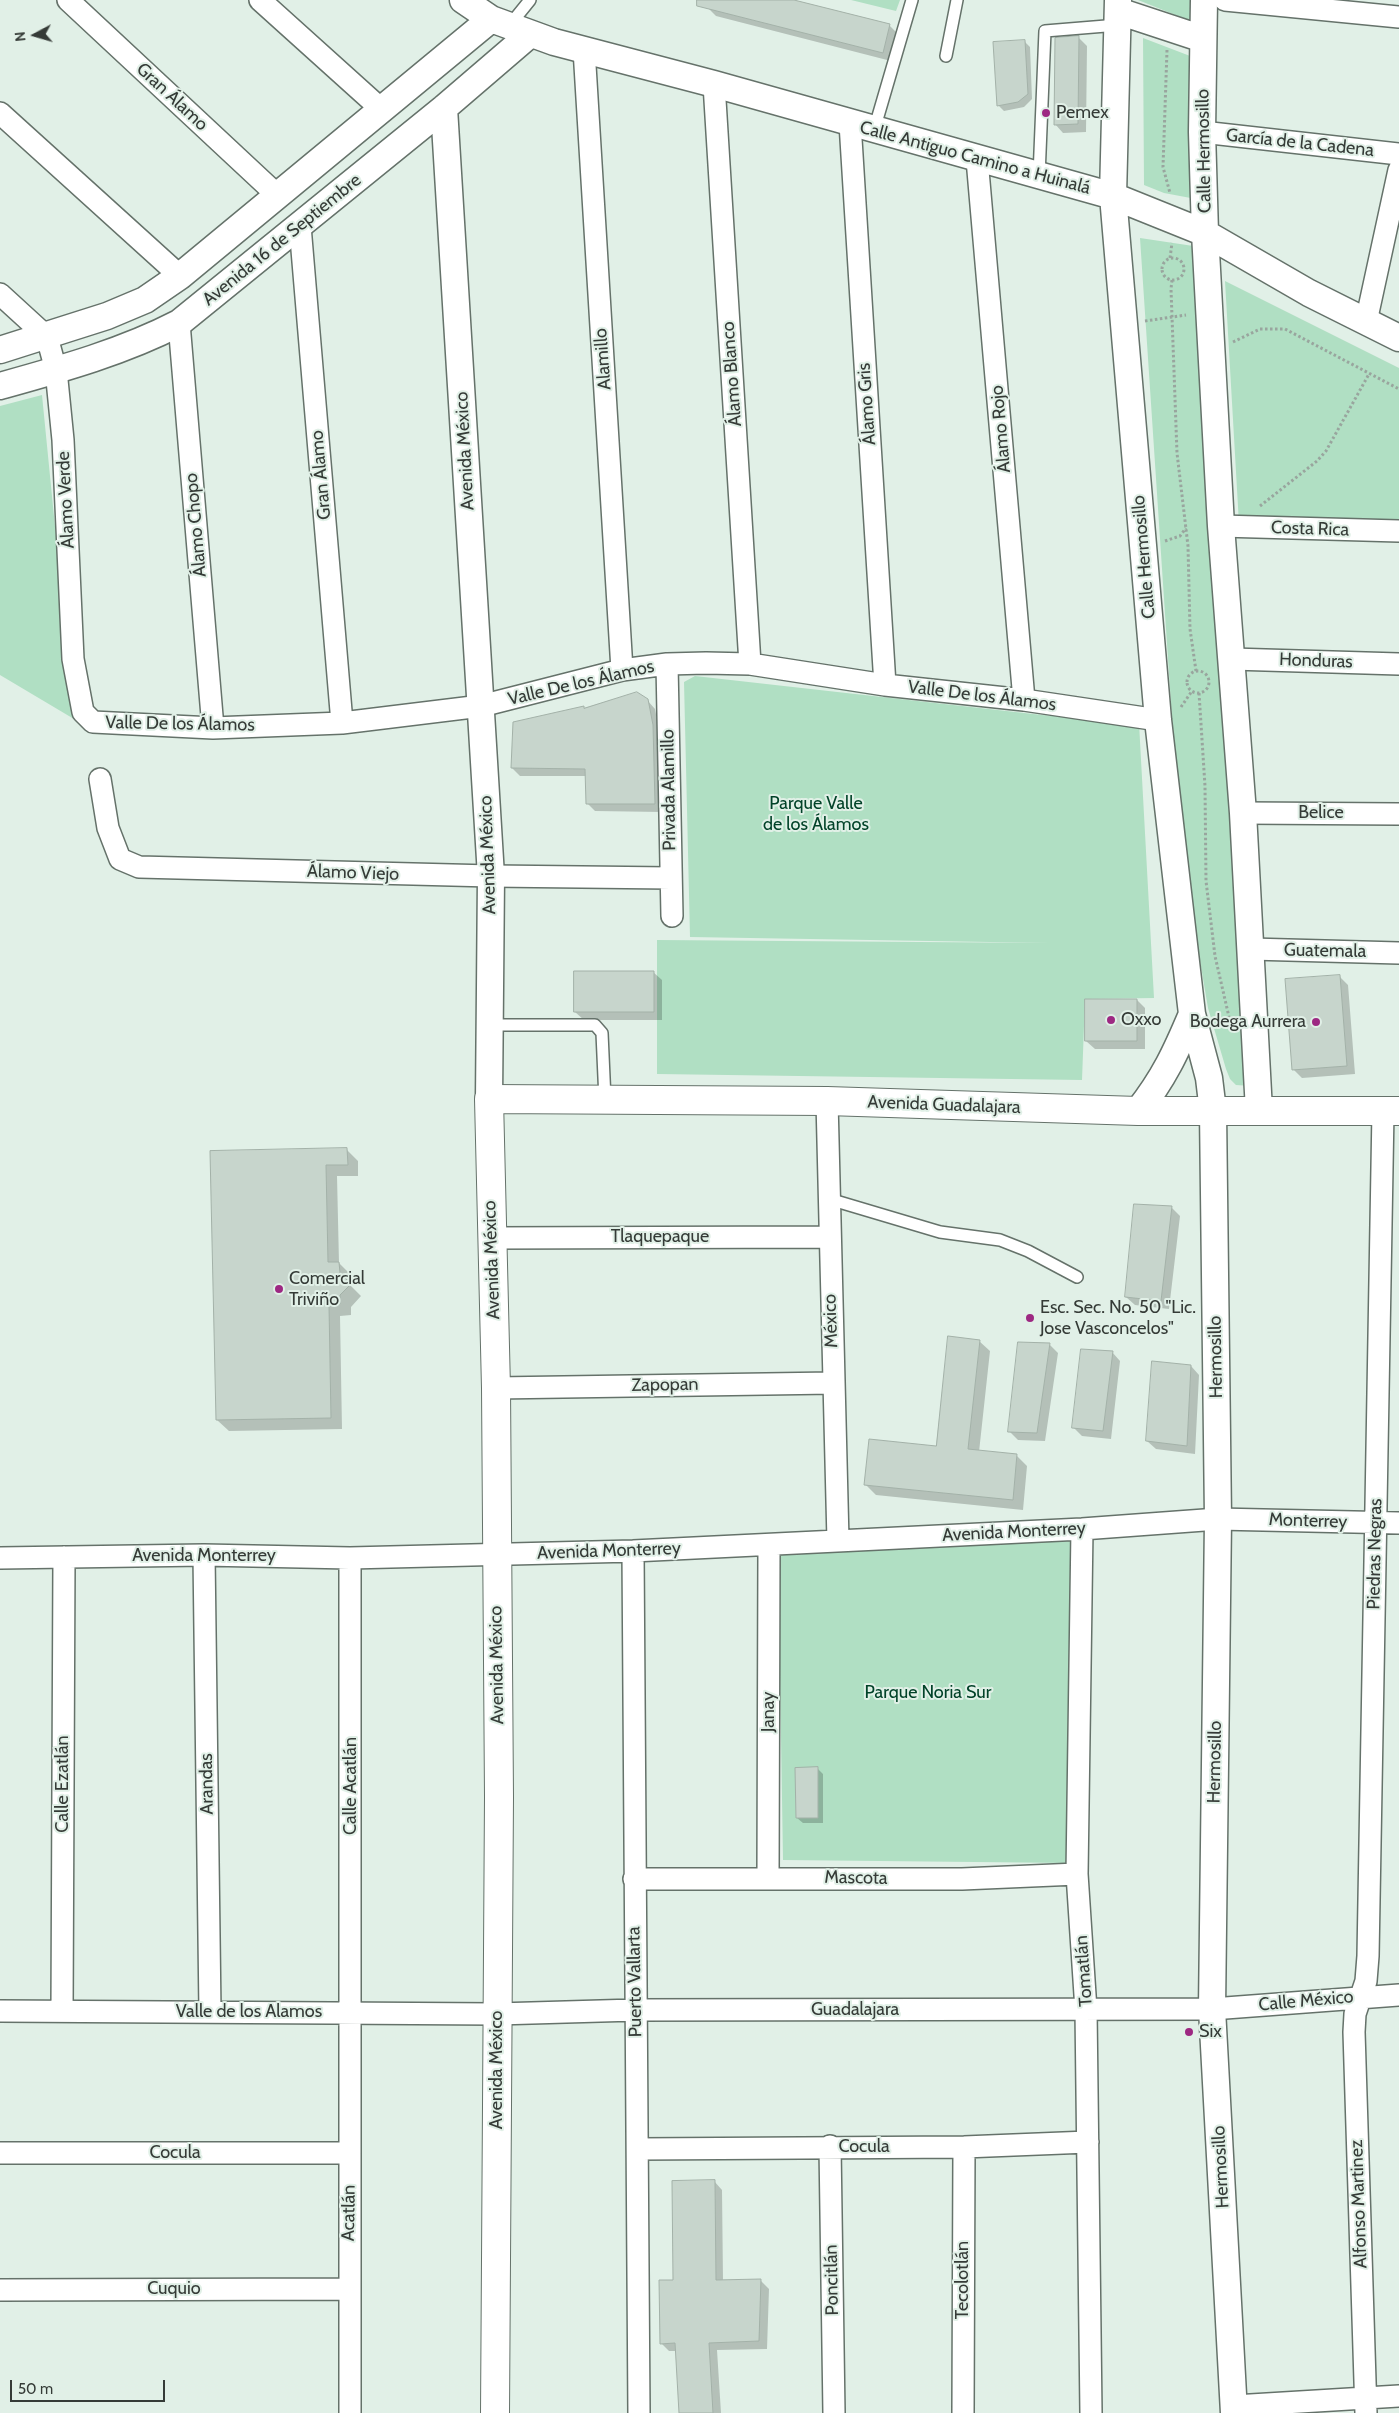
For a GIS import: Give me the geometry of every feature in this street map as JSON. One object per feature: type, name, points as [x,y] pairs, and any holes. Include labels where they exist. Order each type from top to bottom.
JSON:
[{"type":"main road","name":"Avenida Guadalajara","points":[[489,1099],[826,1101],[1138,1111],[1391,1111]]},
{"type":"main road","name":"Avenida México","points":[[489,1099],[496,1388],[499,1797],[495,2413]]},
{"type":"main road","points":[[490,1160],[502,1127],[510,1119],[536,1106],[560,1100]]},
{"type":"street","name":"Gran Álamo","points":[[68,0],[276,194]]},
{"type":"street","points":[[260,0],[381,109]]},
{"type":"street","name":"Calle Antiguo Camino a Huinalá","points":[[463,0],[510,27],[1114,196],[1206,233],[1309,293],[1399,338]]},
{"type":"street","name":"Calle Hermosillo","points":[[1204,0],[1202,132],[1206,233],[1221,526],[1244,813],[1258,1111]]},
{"type":"street","points":[[1225,0],[1399,17]]},
{"type":"street","points":[[1118,12],[1203,39]]},
{"type":"street","name":"Calle Hermosillo","points":[[1118,12],[1114,196],[1158,720],[1192,1014],[1209,1078],[1213,1111]]},
{"type":"street","name":"Avenida 16 de Septiembre","points":[[0,350],[47,337],[145,300],[180,276],[276,194],[381,109],[510,27]]},
{"type":"street","name":"Avenida 16 de Septiembre","points":[[0,386],[147,340],[179,323],[444,108],[510,27]]},
{"type":"street","name":"Alamillo","points":[[584,49],[622,670]]},
{"type":"street","name":"Álamo Blanco","points":[[714,84],[750,664]]},
{"type":"street","name":"Avenida México","points":[[444,108],[491,876],[489,1099]]},
{"type":"street","points":[[0,113],[180,276]]},
{"type":"street","name":"Álamo Gris","points":[[862,126],[885,685]]},
{"type":"street","name":"García de la Cadena","points":[[1202,132],[1399,154]]},
{"type":"street","name":"Álamo Rojo","points":[[977,158],[1024,700]]},
{"type":"street","points":[[1366,322],[1399,170]]},
{"type":"street","name":"Gran Álamo","points":[[300,226],[342,723]]},
{"type":"street","points":[[0,294],[47,337]]},
{"type":"street","name":"Álamo Chopo","points":[[179,323],[213,728]]},
{"type":"street","name":"Álamo Verde","points":[[47,337],[56,370],[63,440],[73,659],[82,712],[93,722]]},
{"type":"street","name":"Costa Rica","points":[[1221,526],[1399,531]]},
{"type":"street","name":"Honduras","points":[[1232,659],[1399,664]]},
{"type":"street","name":"Valle De los Álamos","points":[[93,722],[213,728],[342,723],[481,706],[622,670],[667,664],[750,664],[885,685],[1024,700],[1158,720]]},
{"type":"street","name":"Privada Alamillo","points":[[667,664],[672,916]]},
{"type":"street","name":"Álamo Viejo","points":[[100,779],[108,828],[120,859],[139,867],[491,876],[671,878]]},
{"type":"street","name":"Belice","points":[[1244,813],[1399,814]]},
{"type":"street","name":"Guatemala","points":[[1251,949],[1399,953]]},
{"type":"street","points":[[1138,1111],[1159,1085],[1173,1060],[1192,1014]]},
{"type":"street","name":"México","points":[[826,1101],[838,1541]]},
{"type":"street","name":"Hermosillo","points":[[1213,1111],[1218,1519],[1212,2009],[1234,2410]]},
{"type":"street","name":"Piedras Negras","points":[[1362,1997],[1368,1956],[1376,1523],[1391,1111]]},
{"type":"street","name":"Tlaquepaque","points":[[492,1238],[829,1237]]},
{"type":"street","name":"Zapopan","points":[[496,1388],[833,1383]]},
{"type":"street","name":"Monterrey","points":[[1218,1519],[1399,1523]]},
{"type":"street","name":"Avenida Monterrey","points":[[0,1558],[204,1555],[350,1558],[633,1551],[769,1546],[1082,1529],[1218,1519]]},
{"type":"street","name":"Tomatlán","points":[[1082,1529],[1077,1874],[1086,2010],[1091,2413]]},
{"type":"street","name":"Janay","points":[[768,1878],[769,1546]]},
{"type":"street","name":"Puerto Vallarta","points":[[633,1551],[639,2413]]},
{"type":"street","name":"Arandas","points":[[204,1555],[210,2012]]},
{"type":"street","name":"Calle Ezatlán","points":[[62,2011],[64,1557]]},
{"type":"street","name":"Calle Acatlán","points":[[350,1558],[351,2013]]},
{"type":"street","name":"Mascota","points":[[634,1879],[962,1879],[1077,1874]]},
{"type":"street","name":"Calle México","points":[[1212,2009],[1399,1995]]},
{"type":"street","name":"Alfonso Martinez","points":[[1362,1997],[1355,2014],[1354,2032],[1366,2405]]},
{"type":"street","name":"Guadalajara","points":[[497,2014],[635,2010],[1212,2009]]},
{"type":"street","name":"Valle de los Alamos","points":[[0,2011],[497,2014]]},
{"type":"street","name":"Acatlán","points":[[350,2413],[348,2289],[351,2013]]},
{"type":"street","name":"Cocula","points":[[638,2149],[830,2146],[964,2147],[1088,2142]]},
{"type":"street","name":"Poncitlán","points":[[830,2146],[834,2413]]},
{"type":"street","name":"Tecolotlán","points":[[963,2413],[964,2147]]},
{"type":"street","name":"Cocula","points":[[0,2153],[350,2153]]},
{"type":"street","name":"Cuquio","points":[[0,2290],[348,2289]]},
{"type":"street","points":[[1234,2410],[1366,2405],[1399,2396]]},
{"type":"lane","points":[[510,27],[530,0]]},
{"type":"lane","points":[[862,126],[912,0]]},
{"type":"lane","points":[[946,56],[957,0]]},
{"type":"lane","points":[[1039,176],[1045,31],[1118,12]]},
{"type":"lane","points":[[489,1025],[595,1025],[602,1033],[604,1100]]},
{"type":"lane","points":[[828,1199],[940,1232],[1000,1240],[1028,1251],[1077,1277]]},
{"type":"path","points":[[1167,48],[1163,167],[1170,194]]},
{"type":"path","points":[[1170,258],[1172,243]]},
{"type":"path","points":[[1170,258],[1178,258],[1184,267],[1181,276],[1172,280],[1164,276],[1161,269],[1163,263],[1170,258]]},
{"type":"path","points":[[1172,280],[1175,430],[1186,527],[1190,628],[1196,671]]},
{"type":"path","points":[[1145,322],[1196,313]]},
{"type":"path","points":[[1228,345],[1260,330],[1285,329],[1399,389]]},
{"type":"path","points":[[1258,508],[1311,466],[1326,451],[1369,374]]},
{"type":"path","points":[[1160,543],[1180,536],[1186,527]]},
{"type":"path","points":[[1196,671],[1207,674],[1210,680],[1208,688],[1199,693],[1192,691],[1187,682],[1191,673],[1196,671]]},
{"type":"path","points":[[1199,693],[1204,756],[1206,881],[1215,956],[1229,1022]]},
{"type":"green space","points":[[851,0],[900,0],[896,11]]},
{"type":"green space","points":[[1138,0],[1197,0],[1198,24]]},
{"type":"green space","points":[[1143,38],[1198,59],[1196,199],[1164,193],[1144,185]]},
{"type":"green space","points":[[1140,238],[1200,247],[1251,1086],[1236,1085],[1230,1079],[1226,1069],[1208,1008],[1196,937],[1172,719]]},
{"type":"green space","points":[[1225,281],[1399,368],[1399,525],[1239,524]]},
{"type":"green space","points":[[42,395],[74,719],[0,675],[0,406]]},
{"type":"green space","name":"Parque Valle de los Álamos","points":[[695,676],[1042,715],[1139,723],[1154,998],[1085,999],[1082,1080],[657,1074],[657,940],[1050,943],[690,937],[684,682]]},
{"type":"green space","name":"Parque Noria Sur","points":[[1078,1539],[1071,1863],[783,1860],[778,1551]]},
{"type":"building","points":[[697,0],[794,0],[890,24],[883,53],[697,6]]},
{"type":"building","points":[[1079,36],[1078,124],[1054,125],[1055,38]]},
{"type":"building","points":[[1025,40],[1028,94],[1018,102],[997,106],[993,42]]},
{"type":"building","points":[[637,692],[648,699],[653,725],[655,804],[586,804],[585,769],[511,768],[513,722],[584,706],[584,708]]},
{"type":"building","points":[[574,971],[654,971],[654,1012],[574,1012]]},
{"type":"building","name":"Bodega Aurrera","points":[[1340,975],[1347,1066],[1292,1070],[1285,979]]},
{"type":"building","name":"Oxxo","points":[[1085,999],[1137,999],[1137,1041],[1085,1041]]},
{"type":"building","name":"Comercial Triviño","points":[[347,1148],[348,1165],[326,1165],[328,1262],[339,1262],[340,1273],[351,1284],[340,1295],[340,1304],[329,1305],[331,1418],[216,1420],[210,1151]]},
{"type":"building","points":[[1134,1204],[1172,1206],[1161,1301],[1125,1297]]},
{"type":"building","points":[[948,1336],[980,1340],[968,1449],[1017,1454],[1013,1500],[864,1485],[869,1439],[936,1446]]},
{"type":"building","points":[[1018,1342],[1050,1343],[1037,1433],[1008,1432]]},
{"type":"building","points":[[1081,1349],[1113,1351],[1103,1431],[1072,1428]]},
{"type":"building","points":[[1152,1361],[1191,1365],[1187,1446],[1146,1441]]},
{"type":"building","points":[[818,1767],[818,1818],[796,1818],[795,1768]]},
{"type":"building","points":[[715,2180],[716,2280],[761,2279],[759,2341],[709,2343],[713,2413],[679,2413],[675,2343],[660,2344],[659,2280],[673,2280],[672,2181]]},
{"type":"place","name":"Pemex","points":[[1046,113]]},
{"type":"place","name":"Oxxo","points":[[1111,1020]]},
{"type":"place","name":"Bodega Aurrera","points":[[1316,1022]]},
{"type":"place","name":"Comercial Triviño","points":[[279,1289]]},
{"type":"place","name":"Esc. Sec. No. 50 \"Lic. Jose Vasconcelos\"","points":[[1030,1318]]},
{"type":"place","name":"Six","points":[[1189,2032]]}]
